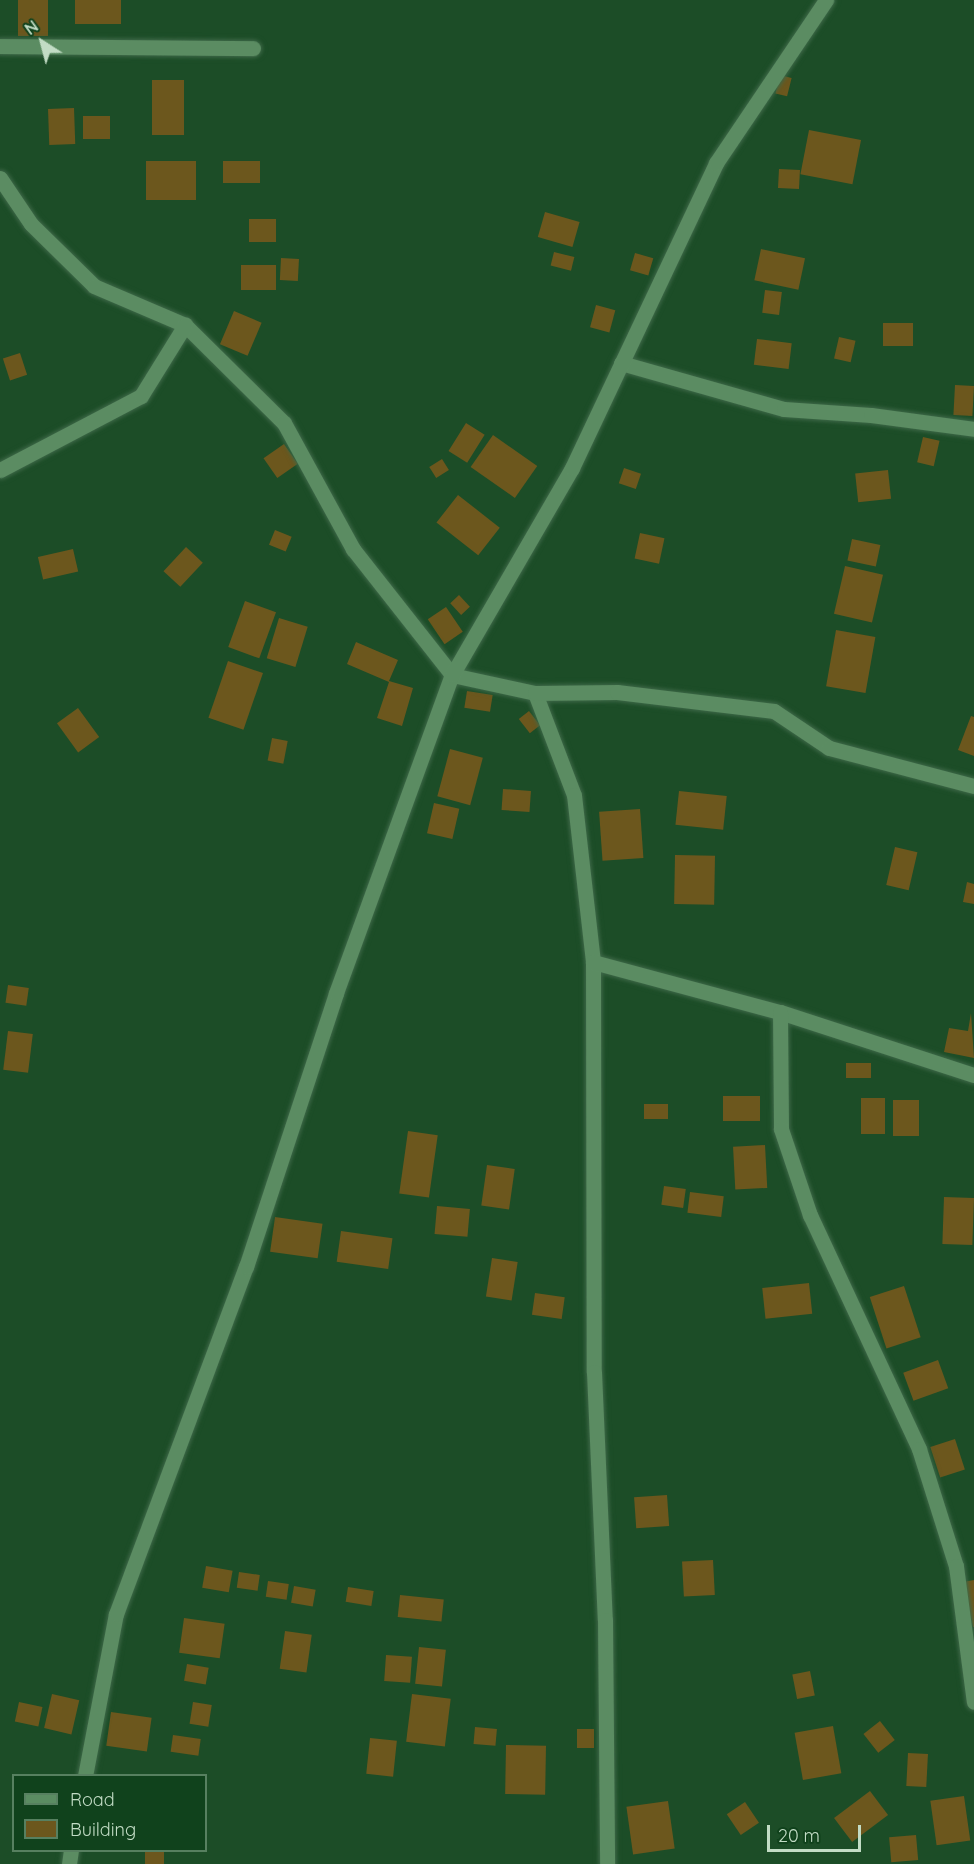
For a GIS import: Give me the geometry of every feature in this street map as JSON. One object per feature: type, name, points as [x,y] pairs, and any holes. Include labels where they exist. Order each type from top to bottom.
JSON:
[{"type":"street","points":[[86,1774],[116,1614],[246,1267],[336,993],[452,675],[572,468],[716,163],[826,0]]},
{"type":"street","points":[[0,46],[253,48]]},
{"type":"street","points":[[0,178],[31,224],[94,286],[186,325],[284,423],[353,549],[452,675],[535,693],[617,692],[774,711],[829,748],[974,786]]},
{"type":"street","points":[[0,470],[141,396],[186,325]]},
{"type":"street","points":[[621,363],[784,410],[871,415],[974,429]]},
{"type":"street","points":[[535,693],[574,795],[592,962],[594,1372],[605,1620],[608,1864]]},
{"type":"street","points":[[592,962],[780,1012],[974,1075]]},
{"type":"street","points":[[780,1012],[781,1129],[810,1215],[919,1449],[956,1566],[974,1702]]},
{"type":"building","points":[[18,0],[48,0],[48,36],[18,36]]},
{"type":"building","points":[[75,0],[121,0],[121,24],[75,24]]},
{"type":"building","points":[[780,75],[792,78],[787,96],[775,93]]},
{"type":"building","points":[[152,80],[184,80],[184,135],[152,135]]},
{"type":"building","points":[[74,108],[75,144],[49,145],[48,109]]},
{"type":"building","points":[[83,116],[110,116],[110,139],[83,139]]},
{"type":"building","points":[[809,130],[861,140],[852,184],[800,174]]},
{"type":"building","points":[[146,161],[196,161],[196,200],[146,200]]},
{"type":"building","points":[[223,161],[260,161],[260,183],[223,183]]},
{"type":"building","points":[[779,169],[800,170],[799,189],[778,188]]},
{"type":"building","points":[[545,212],[580,222],[572,247],[538,237]]},
{"type":"building","points":[[249,219],[276,219],[276,242],[249,242]]},
{"type":"building","points":[[761,249],[805,258],[798,290],[754,280]]},
{"type":"building","points":[[554,252],[574,257],[571,271],[551,266]]},
{"type":"building","points":[[635,253],[653,258],[648,276],[630,270]]},
{"type":"building","points":[[281,258],[299,259],[298,281],[280,280]]},
{"type":"building","points":[[241,265],[276,265],[276,290],[241,290]]},
{"type":"building","points":[[765,290],[782,292],[779,315],[762,313]]},
{"type":"building","points":[[596,305],[615,310],[609,332],[590,327]]},
{"type":"building","points":[[234,311],[262,323],[248,356],[220,344]]},
{"type":"building","points":[[883,323],[913,323],[913,346],[883,346]]},
{"type":"building","points":[[839,337],[856,341],[851,362],[834,358]]},
{"type":"building","points":[[757,339],[792,343],[789,369],[754,365]]},
{"type":"building","points":[[20,353],[27,375],[10,380],[3,359]]},
{"type":"building","points":[[955,385],[974,386],[972,416],[953,415]]},
{"type":"building","points":[[466,423],[485,435],[467,463],[449,451]]},
{"type":"building","points":[[493,435],[537,466],[515,498],[471,467]]},
{"type":"building","points":[[923,437],[940,441],[934,466],[917,462]]},
{"type":"building","points":[[284,444],[298,464],[277,478],[264,458]]},
{"type":"building","points":[[442,459],[449,470],[436,478],[429,467]]},
{"type":"building","points":[[624,468],[641,474],[636,489],[619,483]]},
{"type":"building","points":[[888,470],[891,499],[858,502],[855,473]]},
{"type":"building","points":[[458,495],[500,528],[478,555],[436,523]]},
{"type":"building","points":[[275,530],[292,537],[286,552],[269,545]]},
{"type":"building","points":[[640,533],[664,538],[659,564],[635,558]]},
{"type":"building","points":[[852,539],[880,545],[876,567],[847,561]]},
{"type":"building","points":[[186,547],[203,563],[180,587],[163,571]]},
{"type":"building","points":[[73,549],[78,571],[43,580],[38,557]]},
{"type":"building","points":[[845,566],[883,575],[872,623],[834,614]]},
{"type":"building","points":[[459,595],[470,607],[461,615],[450,603]]},
{"type":"building","points":[[245,601],[276,612],[259,658],[228,647]]},
{"type":"building","points":[[446,607],[463,632],[445,644],[428,619]]},
{"type":"building","points":[[279,618],[308,627],[295,667],[267,658]]},
{"type":"building","points":[[836,630],[875,637],[865,693],[826,686]]},
{"type":"building","points":[[356,642],[398,660],[389,681],[413,688],[402,726],[377,718],[389,682],[347,664]]},
{"type":"building","points":[[228,661],[263,673],[243,730],[208,718]]},
{"type":"building","points":[[467,691],[493,695],[490,712],[464,708]]},
{"type":"building","points":[[78,708],[99,737],[78,752],[57,723]]},
{"type":"building","points":[[529,711],[540,725],[530,733],[519,719]]},
{"type":"building","points":[[971,716],[974,717],[974,756],[958,750]]},
{"type":"building","points":[[272,738],[288,741],[283,764],[268,761]]},
{"type":"building","points":[[450,749],[483,758],[470,805],[437,796]]},
{"type":"building","points":[[503,789],[531,791],[529,812],[502,810]]},
{"type":"building","points":[[679,791],[727,796],[723,830],[675,825]]},
{"type":"building","points":[[434,803],[459,809],[452,839],[427,833]]},
{"type":"building","points":[[640,809],[643,858],[603,861],[599,812]]},
{"type":"building","points":[[895,847],[917,852],[909,890],[886,885]]},
{"type":"building","points":[[675,855],[715,856],[714,905],[674,904]]},
{"type":"building","points":[[967,882],[974,884],[974,904],[963,902]]},
{"type":"building","points":[[8,985],[29,988],[26,1006],[5,1003]]},
{"type":"building","points":[[971,1013],[974,1058],[944,1052],[949,1028],[968,1031]]},
{"type":"building","points":[[8,1031],[33,1034],[28,1073],[3,1070]]},
{"type":"building","points":[[846,1063],[871,1063],[871,1078],[846,1078]]},
{"type":"building","points":[[723,1096],[760,1096],[760,1121],[723,1121]]},
{"type":"building","points":[[861,1098],[885,1098],[885,1134],[861,1134]]},
{"type":"building","points":[[893,1100],[919,1100],[919,1136],[893,1136]]},
{"type":"building","points":[[644,1104],[668,1104],[668,1119],[644,1119]]},
{"type":"building","points":[[408,1131],[438,1135],[429,1198],[399,1193]]},
{"type":"building","points":[[765,1145],[767,1188],[735,1190],[733,1147]]},
{"type":"building","points":[[487,1165],[515,1169],[509,1209],[481,1206]]},
{"type":"building","points":[[664,1186],[686,1189],[683,1208],[661,1205]]},
{"type":"building","points":[[690,1192],[724,1196],[721,1217],[687,1213]]},
{"type":"building","points":[[944,1197],[974,1198],[972,1245],[942,1244]]},
{"type":"building","points":[[437,1206],[470,1209],[467,1237],[435,1234]]},
{"type":"building","points":[[275,1217],[323,1224],[318,1258],[270,1252]]},
{"type":"building","points":[[341,1231],[392,1238],[388,1269],[337,1262]]},
{"type":"building","points":[[492,1258],[518,1262],[512,1301],[486,1297]]},
{"type":"building","points":[[809,1283],[812,1314],[765,1319],[762,1288]]},
{"type":"building","points":[[904,1286],[921,1337],[886,1348],[870,1297]]},
{"type":"building","points":[[535,1293],[565,1297],[562,1319],[532,1315]]},
{"type":"building","points":[[938,1360],[948,1388],[913,1401],[903,1373]]},
{"type":"building","points":[[955,1439],[965,1469],[940,1477],[930,1447]]},
{"type":"building","points":[[667,1495],[669,1526],[636,1528],[634,1497]]},
{"type":"building","points":[[713,1560],[715,1595],[684,1597],[682,1562]]},
{"type":"building","points":[[206,1566],[233,1571],[229,1592],[202,1588]]},
{"type":"building","points":[[239,1572],[260,1575],[258,1591],[237,1588]]},
{"type":"building","points":[[974,1580],[974,1627],[973,1627],[963,1582]]},
{"type":"building","points":[[268,1581],[289,1584],[287,1600],[266,1597]]},
{"type":"building","points":[[294,1586],[316,1590],[313,1607],[291,1603]]},
{"type":"building","points":[[348,1587],[374,1591],[371,1606],[346,1602]]},
{"type":"building","points":[[400,1595],[444,1600],[441,1621],[398,1617]]},
{"type":"building","points":[[184,1618],[225,1624],[220,1658],[179,1653]]},
{"type":"building","points":[[285,1631],[312,1635],[306,1672],[280,1669]]},
{"type":"building","points":[[419,1647],[446,1650],[442,1687],[415,1684]]},
{"type":"building","points":[[386,1655],[412,1657],[410,1683],[384,1681]]},
{"type":"building","points":[[187,1664],[209,1668],[206,1685],[184,1681]]},
{"type":"building","points":[[810,1671],[815,1696],[797,1699],[792,1674]]},
{"type":"building","points":[[52,1694],[79,1700],[71,1734],[44,1728]]},
{"type":"building","points":[[412,1694],[451,1699],[445,1746],[406,1742]]},
{"type":"building","points":[[19,1702],[42,1707],[38,1727],[15,1722]]},
{"type":"building","points":[[193,1702],[212,1705],[208,1727],[190,1724]]},
{"type":"building","points":[[111,1712],[152,1718],[147,1751],[106,1746]]},
{"type":"building","points":[[880,1721],[895,1740],[878,1753],[863,1734]]},
{"type":"building","points":[[833,1726],[841,1773],[803,1780],[795,1733]]},
{"type":"building","points":[[475,1727],[497,1729],[495,1746],[474,1744]]},
{"type":"building","points":[[577,1729],[594,1729],[594,1748],[577,1748]]},
{"type":"building","points":[[173,1735],[201,1739],[198,1756],[171,1752]]},
{"type":"building","points":[[370,1738],[397,1741],[393,1777],[366,1774]]},
{"type":"building","points":[[506,1745],[546,1746],[545,1795],[505,1794]]},
{"type":"building","points":[[908,1753],[928,1754],[926,1787],[906,1786]]},
{"type":"building","points":[[870,1791],[888,1815],[852,1842],[834,1818]]},
{"type":"building","points":[[964,1796],[970,1841],[937,1845],[930,1801]]},
{"type":"building","points":[[668,1801],[675,1849],[633,1854],[626,1807]]},
{"type":"building","points":[[745,1802],[759,1823],[741,1835],[727,1814]]},
{"type":"building","points":[[916,1835],[918,1860],[891,1862],[889,1837]]},
{"type":"building","points":[[145,1852],[164,1852],[164,1864],[145,1864]]}]
